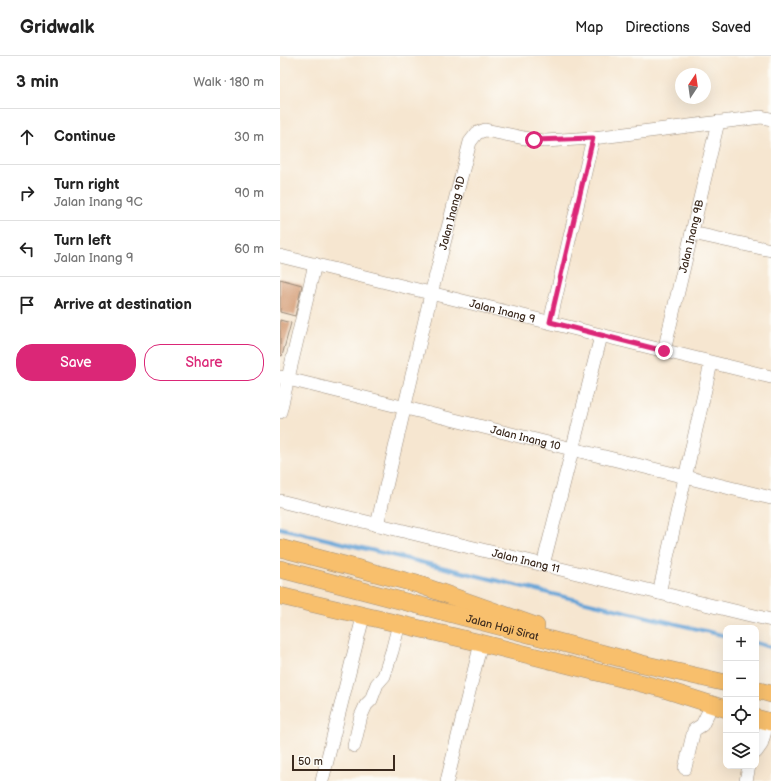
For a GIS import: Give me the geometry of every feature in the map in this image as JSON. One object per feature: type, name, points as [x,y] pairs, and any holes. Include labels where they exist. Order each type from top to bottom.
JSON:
[{"type":"main road","points":[[280,548],[417,584],[643,664]]},
{"type":"main road","name":"Jalan Haji Sirat","points":[[280,569],[643,664],[723,682]]},
{"type":"main road","name":"Jalan Haji Sirat","points":[[280,596],[481,643],[660,688],[719,707]]},
{"type":"main road","points":[[759,689],[771,689]]},
{"type":"main road","points":[[759,690],[771,694]]},
{"type":"street","points":[[550,322],[593,138],[761,117],[771,119]]},
{"type":"street","name":"Jalan Inang 9B","points":[[664,351],[718,122]]},
{"type":"street","name":"Jalan Inang 9D","points":[[377,525],[431,294],[470,142],[477,133],[485,130],[534,140],[593,138]]},
{"type":"street","points":[[692,233],[771,250]]},
{"type":"street","name":"Jalan Inang 9","points":[[280,256],[771,377]]},
{"type":"street","points":[[280,412],[284,378],[315,264]]},
{"type":"street","points":[[543,565],[601,336]]},
{"type":"street","points":[[659,593],[711,363]]},
{"type":"street","name":"Jalan Inang 10","points":[[284,378],[771,498]]},
{"type":"street","name":"Jalan Inang 11","points":[[280,501],[771,620]]},
{"type":"street","points":[[280,603],[345,611]]},
{"type":"street","points":[[322,781],[363,616]]},
{"type":"street","points":[[354,746],[361,716],[366,705],[371,700],[376,684],[384,676],[399,624]]},
{"type":"street","points":[[447,781],[481,643]]},
{"type":"street","points":[[684,768],[694,730],[702,725],[719,707]]},
{"type":"street","points":[[759,748],[761,745],[765,720]]},
{"type":"street","points":[[746,781],[748,769]]},
{"type":"building","points":[[280,279],[302,285],[295,316],[280,312]]},
{"type":"building","points":[[280,320],[291,323],[282,356],[280,355]]},
{"type":"waterway","points":[[280,528],[723,635]]},
{"type":"waterway","points":[[759,644],[771,647]]},
{"type":"route","points":[[534,140],[545,141],[593,138],[550,322],[664,351]]}]
